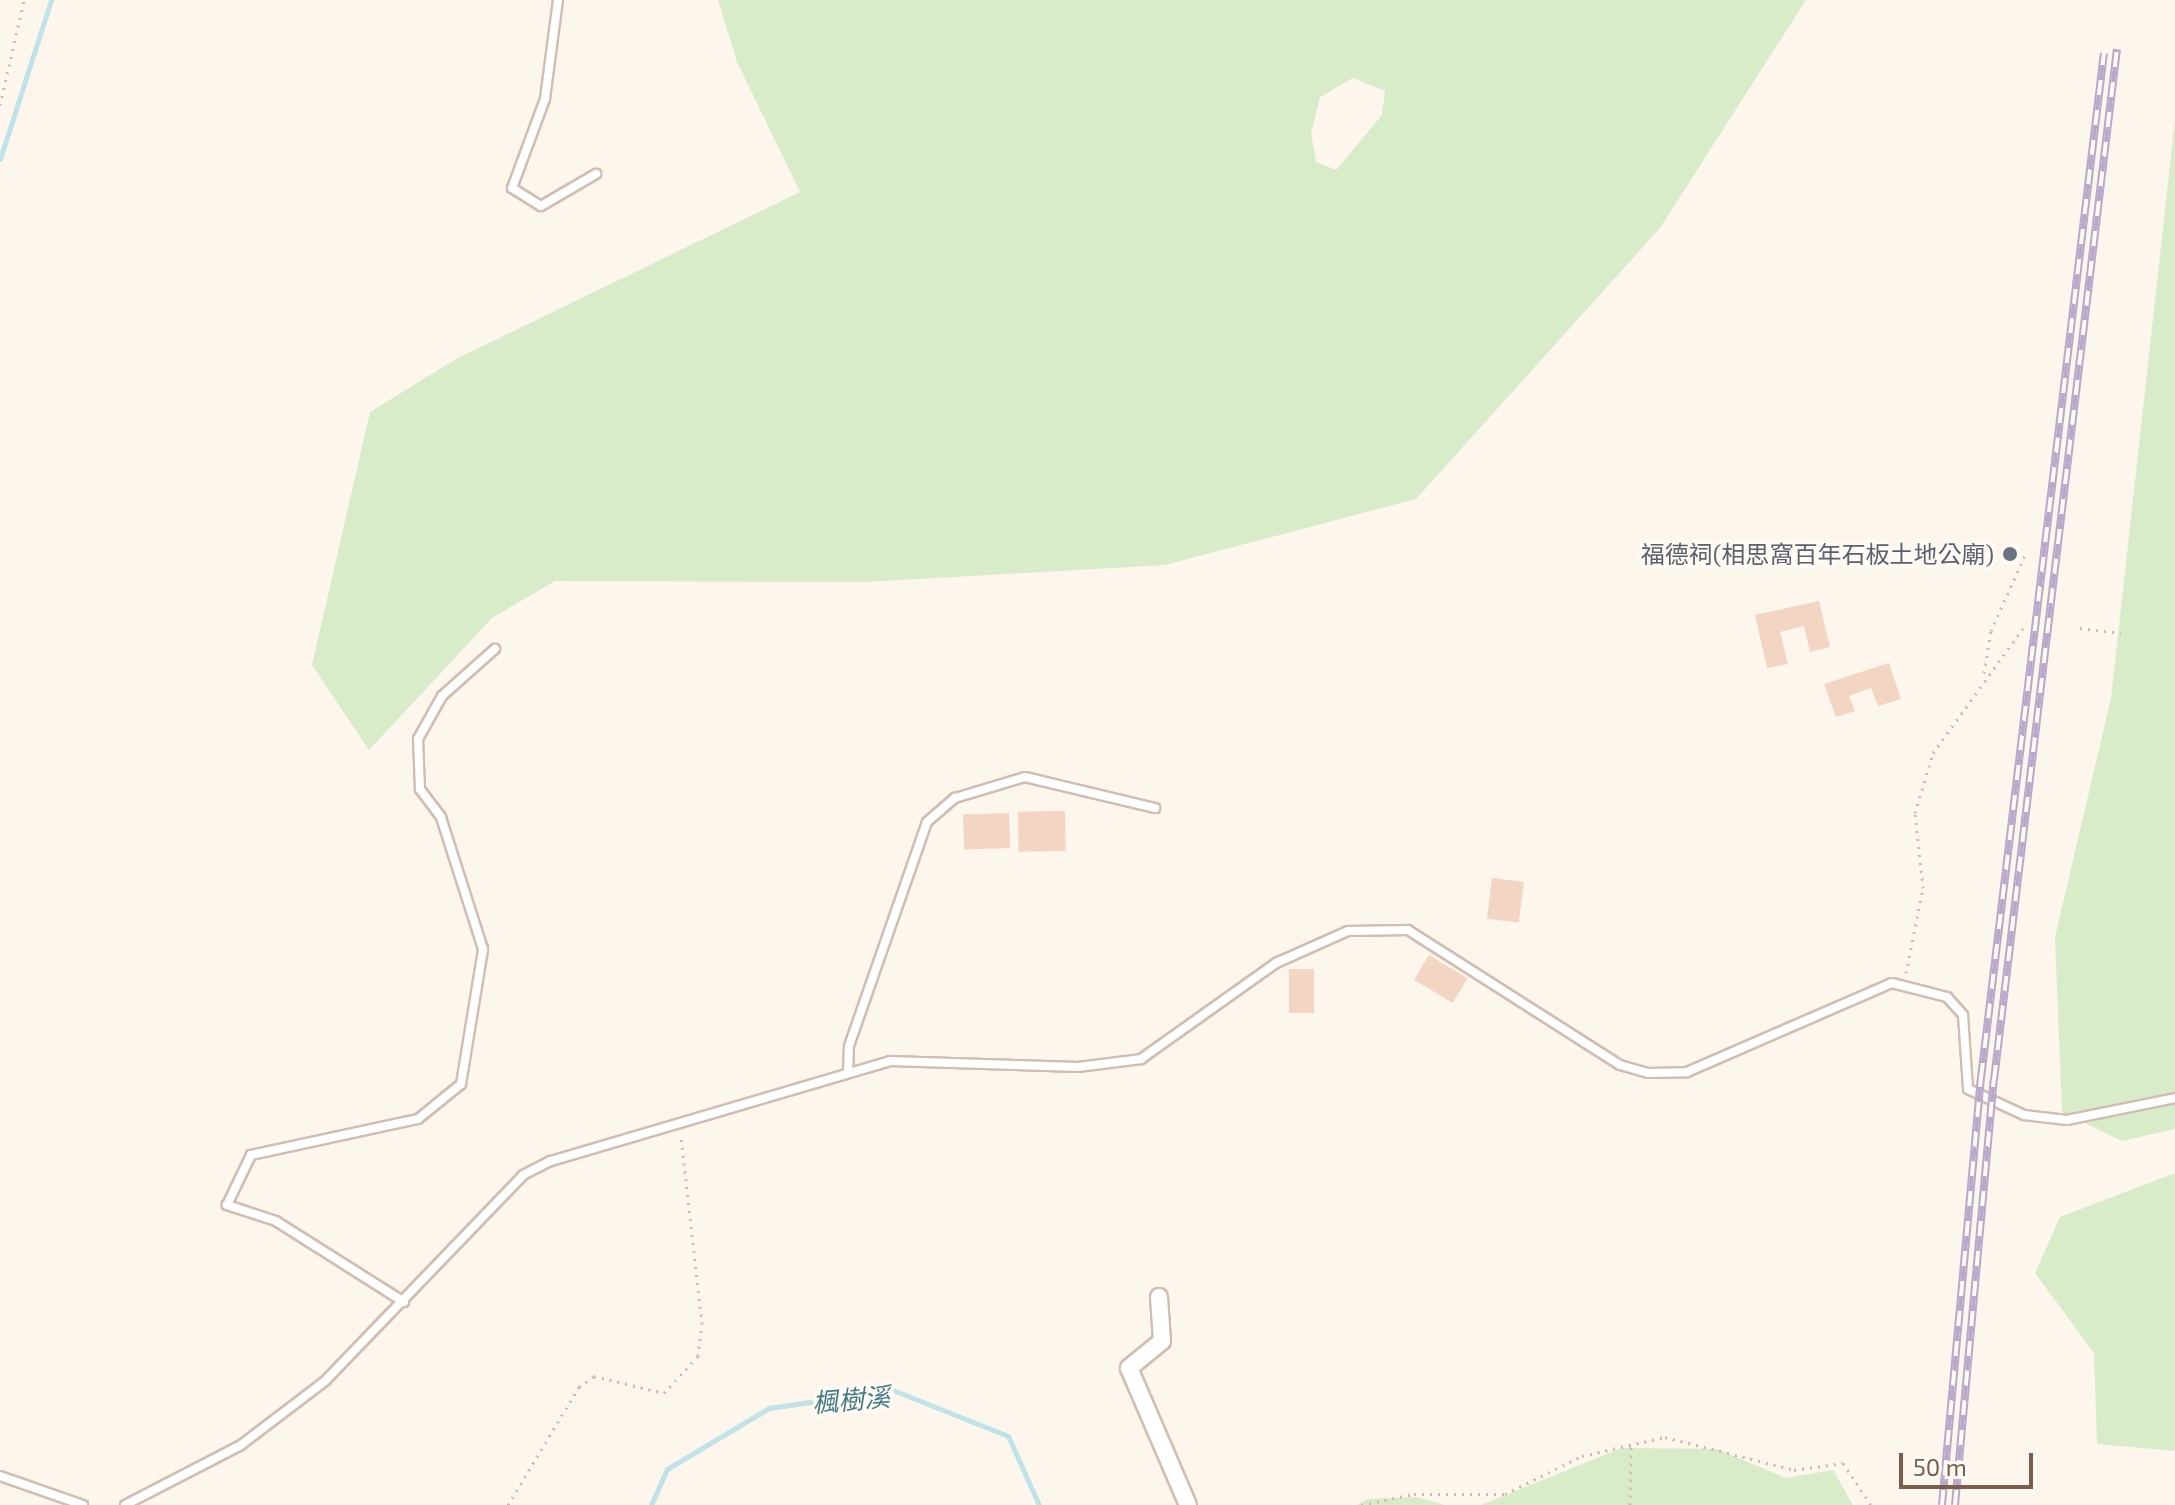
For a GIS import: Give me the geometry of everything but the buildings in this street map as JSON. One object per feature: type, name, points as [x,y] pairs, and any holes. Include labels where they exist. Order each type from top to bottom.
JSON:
[{"type":"street","points":[[1159,1297],[1162,1341],[1129,1368],[1188,1505]]},
{"type":"lane","points":[[558,0],[545,99],[512,188],[541,206],[596,174]]},
{"type":"lane","points":[[404,1302],[276,1221],[227,1205],[251,1155],[418,1119],[461,1084],[483,949],[441,817],[420,789],[418,739],[442,696],[495,649]]},
{"type":"lane","points":[[848,1073],[849,1046],[927,822],[955,798],[1025,777],[1155,808]]},
{"type":"lane","points":[[125,1505],[241,1445],[325,1381],[523,1175],[678,1121],[890,1061],[1078,1067],[1141,1059],[1276,963],[1348,931],[1408,930],[1620,1065],[1648,1073],[1687,1072],[1847,1001],[1904,984],[1947,997],[1963,1015],[1968,1089],[2024,1115],[2067,1120],[2175,1098]]},
{"type":"lane","points":[[0,1476],[83,1505]]},
{"type":"path","points":[[0,105],[24,0]]},
{"type":"path","points":[[1984,677],[1991,631],[2025,555]]},
{"type":"path","points":[[1904,984],[1923,888],[1915,813],[1933,753],[1984,677],[2023,628]]},
{"type":"path","points":[[2080,628],[2121,633]]},
{"type":"path","points":[[508,1505],[579,1387],[594,1376],[664,1393],[698,1356],[702,1324],[678,1121]]},
{"type":"path","points":[[1361,1505],[1414,1494],[1505,1494],[1582,1456],[1631,1445],[1689,1438],[1794,1470],[1843,1463],[1871,1505]]},
{"type":"path","points":[[1630,1505],[1631,1445]]},
{"type":"green space","points":[[718,0],[1806,0],[1660,228],[1416,499],[1165,565],[865,582],[555,581],[492,618],[369,750],[312,665],[370,412],[456,359],[800,192],[737,62]],"holes":[[[1353,78],[1385,91],[1382,115],[1336,170],[1316,162],[1311,133],[1320,97]]]},
{"type":"green space","points":[[2175,120],[2175,1129],[2122,1141],[2062,1112],[2055,937],[2111,698]]},
{"type":"green space","points":[[2175,1173],[2175,1451],[2097,1444],[2094,1353],[2035,1273],[2060,1217]]},
{"type":"green space","points":[[1622,1448],[1717,1449],[1786,1478],[1833,1470],[1853,1505],[1481,1505]]},
{"type":"green space","points":[[1416,1497],[1445,1505],[1357,1505],[1368,1499]]},
{"type":"waterway","points":[[0,159],[51,0]]},
{"type":"waterway","name":"楓樹溪","points":[[651,1505],[667,1469],[769,1408],[893,1390],[1008,1436],[1039,1505]]},
{"type":"railway","points":[[1955,1505],[1994,1080],[2117,49]]},
{"type":"railway","points":[[1942,1505],[1981,1078],[2104,53]]},
{"type":"place","name":"福德祠(相思窩百年石板土地公廟)","points":[[2010,554]]}]
